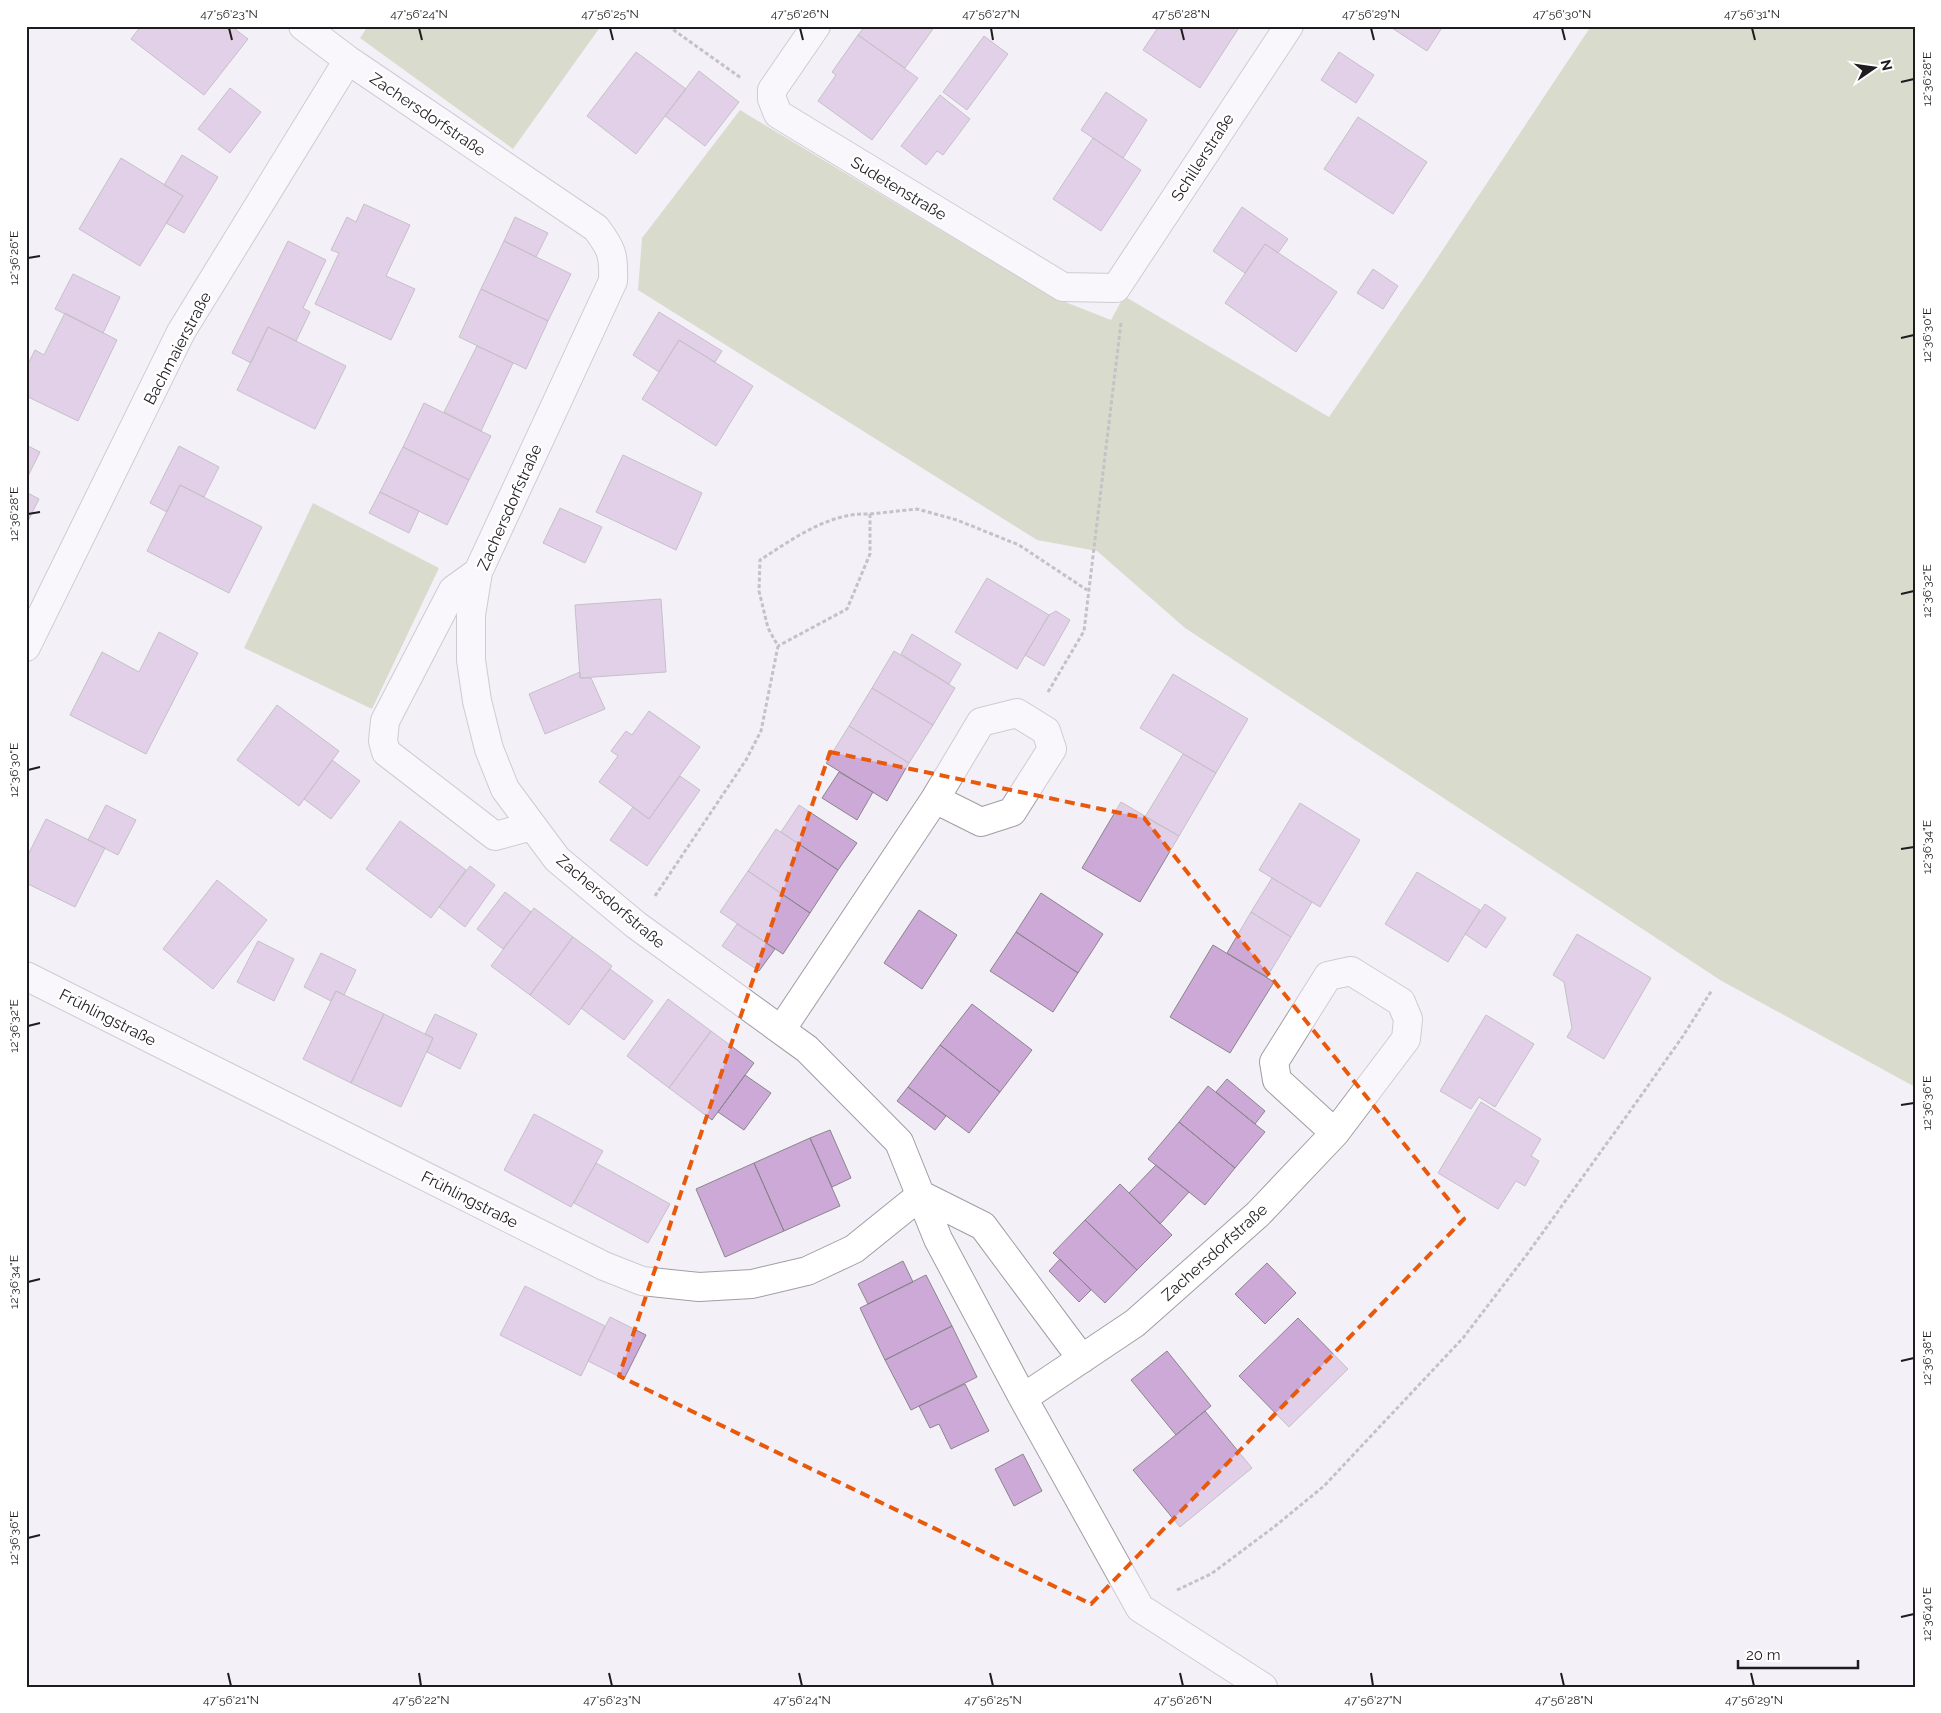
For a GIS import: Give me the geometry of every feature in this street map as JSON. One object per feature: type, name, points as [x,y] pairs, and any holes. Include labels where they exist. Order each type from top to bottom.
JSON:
[{"type":"street","name":"Zachersdorfstraße","points":[[303,26],[348,60],[596,228],[608,244],[614,259],[613,281],[478,572],[471,615],[471,660],[477,701],[489,749],[506,789],[557,859],[636,925],[808,1049],[900,1142],[938,1239],[1023,1398],[1140,1608]]},
{"type":"street","points":[[772,99],[772,90],[816,26]]},
{"type":"street","name":"Schillerstraße","points":[[1116,288],[1289,26]]},
{"type":"street","name":"Bachmaierstraße","points":[[26,647],[181,332],[348,60]]},
{"type":"street","name":"Sudetenstraße","points":[[772,99],[778,114],[1063,287],[1116,288]]},
{"type":"street","points":[[478,572],[453,590],[386,721],[383,741],[386,752],[495,836],[532,826]]},
{"type":"street","points":[[781,1030],[935,799],[982,722],[1017,712],[1046,731],[1052,749],[1012,812],[981,822],[935,799]]},
{"type":"street","name":"Zachersdorfstraße","points":[[1023,1398],[1135,1323],[1258,1214],[1335,1132],[1406,1039],[1408,1019],[1400,1002],[1351,971],[1328,976],[1274,1062],[1277,1080],[1335,1132]]},
{"type":"street","name":"Frühlingstraße","points":[[26,976],[604,1266],[642,1281],[699,1287],[752,1284],[807,1271],[854,1249],[921,1195]]},
{"type":"street","points":[[921,1195],[983,1226],[1082,1359]]},
{"type":"street","points":[[1140,1608],[1263,1687]]},
{"type":"path","points":[[668,26],[772,99]]},
{"type":"path","points":[[1031,720],[1084,631],[1122,312],[1116,288]]},
{"type":"path","points":[[636,925],[746,760],[761,731],[778,646],[768,628],[759,591],[760,560],[806,531],[854,513],[870,514],[917,508],[957,520],[1020,545],[1088,590]]},
{"type":"path","points":[[778,646],[847,608],[870,554],[870,514]]},
{"type":"path","points":[[1140,1608],[1211,1574],[1274,1527],[1324,1486],[1435,1369],[1463,1338],[1528,1253],[1655,1076],[1712,990]]},
{"type":"highlighted area","points":[[830,752],[1144,818],[1464,1219],[1091,1604],[619,1376]]},
{"type":"green space","points":[[368,26],[601,26],[513,149],[360,38]]},
{"type":"green space","points":[[1591,26],[1915,26],[1915,1087],[1720,980],[1185,628],[1097,551],[1037,540],[638,290],[642,238],[740,110],[1050,296],[1111,320],[1124,296],[1329,417],[1424,278]]},
{"type":"green space","points":[[313,503],[439,568],[372,709],[244,648]]},
{"type":"building","points":[[141,26],[231,26],[248,39],[204,95],[131,39]]},
{"type":"building","points":[[865,26],[935,26],[905,68],[858,35]]},
{"type":"building","points":[[1159,26],[1240,26],[1200,88],[1143,50]]},
{"type":"building","points":[[1389,26],[1443,26],[1427,51]]},
{"type":"building","points":[[858,35],[918,78],[872,140],[818,101],[836,75],[832,72]]},
{"type":"building","points":[[984,36],[1008,54],[967,110],[943,92]]},
{"type":"building","points":[[636,52],[686,89],[636,154],[587,116]]},
{"type":"building","points":[[1339,52],[1374,75],[1356,103],[1321,80]]},
{"type":"building","points":[[699,71],[739,102],[705,146],[665,116]]},
{"type":"building","points":[[230,88],[261,112],[230,153],[198,129]]},
{"type":"building","points":[[1106,92],[1147,120],[1123,158],[1081,130]]},
{"type":"building","points":[[940,95],[970,119],[943,155],[937,151],[926,165],[901,146]]},
{"type":"building","points":[[1358,117],[1427,162],[1393,214],[1324,169]]},
{"type":"building","points":[[1093,138],[1141,170],[1101,231],[1053,199]]},
{"type":"building","points":[[182,155],[218,177],[184,233],[166,223],[183,196],[164,185]]},
{"type":"building","points":[[121,158],[183,196],[140,266],[79,229]]},
{"type":"building","points":[[364,204],[410,225],[386,276],[415,289],[391,340],[315,304],[339,253],[331,250],[347,217],[356,222]]},
{"type":"building","points":[[1242,207],[1288,239],[1278,253],[1265,244],[1245,273],[1213,251]]},
{"type":"building","points":[[515,217],[548,233],[536,257],[504,241]]},
{"type":"building","points":[[288,241],[326,260],[303,308],[310,312],[296,341],[268,327],[251,363],[232,353]]},
{"type":"building","points":[[504,241],[571,274],[548,321],[481,289]]},
{"type":"building","points":[[1265,244],[1337,292],[1296,352],[1225,303]]},
{"type":"building","points":[[1373,269],[1398,286],[1383,309],[1357,293]]},
{"type":"building","points":[[73,274],[120,297],[103,333],[55,309]]},
{"type":"building","points":[[481,289],[548,321],[526,369],[459,337]]},
{"type":"building","points":[[659,312],[722,351],[715,362],[679,340],[659,372],[633,355]]},
{"type":"building","points":[[65,313],[117,340],[78,421],[26,396],[26,368],[35,350],[44,355]]},
{"type":"building","points":[[268,327],[346,366],[315,429],[237,390]]},
{"type":"building","points":[[679,340],[753,386],[716,446],[642,399]]},
{"type":"building","points":[[477,346],[513,363],[481,431],[444,412]]},
{"type":"building","points":[[424,403],[491,436],[469,480],[403,447]]},
{"type":"building","points":[[26,445],[40,452],[26,480]]},
{"type":"building","points":[[179,446],[219,467],[204,497],[180,485],[167,512],[150,503]]},
{"type":"building","points":[[403,447],[469,480],[447,525],[380,492]]},
{"type":"building","points":[[623,455],[702,493],[676,550],[596,512]]},
{"type":"building","points":[[180,485],[262,527],[229,593],[147,551]]},
{"type":"building","points":[[26,492],[39,499],[26,525]]},
{"type":"building","points":[[380,492],[419,511],[409,533],[369,513]]},
{"type":"building","points":[[560,508],[602,527],[585,563],[543,543]]},
{"type":"building","points":[[987,578],[1049,615],[1017,669],[955,632]]},
{"type":"building","points":[[661,599],[666,672],[580,678],[575,605]]},
{"type":"building","points":[[1056,611],[1070,620],[1044,666],[1025,655],[1049,615]]},
{"type":"building","points":[[159,632],[198,653],[146,754],[70,715],[102,652],[139,672]]},
{"type":"building","points":[[912,634],[961,664],[949,684],[901,654]]},
{"type":"building","points":[[894,651],[955,688],[933,725],[872,688]]},
{"type":"building","points":[[580,672],[580,678],[591,678],[605,709],[545,734],[529,694]]},
{"type":"building","points":[[1173,674],[1248,719],[1216,773],[1140,728]]},
{"type":"building","points":[[872,688],[933,725],[909,763],[849,726]]},
{"type":"building","points":[[277,705],[339,751],[299,806],[237,760]]},
{"type":"building","points":[[649,711],[700,747],[649,819],[599,782],[618,756],[611,751],[626,731],[632,735]]},
{"type":"building","points":[[849,726],[909,763],[887,801],[826,763]]},
{"type":"building","points":[[1183,754],[1216,773],[1179,836],[1145,817]]},
{"type":"building","points":[[332,760],[360,781],[331,819],[304,799]]},
{"type":"building","points":[[839,772],[873,792],[857,820],[822,798]]},
{"type":"building","points":[[680,776],[700,790],[647,866],[610,840],[633,807],[649,819]]},
{"type":"building","points":[[1121,802],[1179,836],[1140,902],[1082,868]]},
{"type":"building","points":[[1300,803],[1360,840],[1320,907],[1259,870]]},
{"type":"building","points":[[106,805],[136,820],[118,855],[88,840]]},
{"type":"building","points":[[799,805],[857,843],[838,870],[781,832]]},
{"type":"building","points":[[46,819],[105,848],[75,907],[26,883],[26,859]]},
{"type":"building","points":[[400,821],[466,870],[431,918],[366,869]]},
{"type":"building","points":[[776,829],[838,870],[810,913],[748,871]]},
{"type":"building","points":[[470,866],[495,885],[465,927],[439,907]]},
{"type":"building","points":[[748,871],[810,913],[783,954],[720,912]]},
{"type":"building","points":[[1417,872],[1480,910],[1448,962],[1385,924]]},
{"type":"building","points":[[1272,878],[1312,902],[1291,937],[1251,912]]},
{"type":"building","points":[[217,880],[267,920],[213,989],[163,949]]},
{"type":"building","points":[[505,892],[531,912],[503,949],[477,929]]},
{"type":"building","points":[[1041,893],[1103,934],[1078,973],[1016,932]]},
{"type":"building","points":[[1485,904],[1506,918],[1486,948],[1465,934]]},
{"type":"building","points":[[534,908],[573,937],[530,995],[491,966]]},
{"type":"building","points":[[919,910],[957,935],[922,989],[884,963]]},
{"type":"building","points":[[1251,912],[1291,937],[1267,977],[1227,953]]},
{"type":"building","points":[[737,924],[775,949],[759,971],[722,946]]},
{"type":"building","points":[[1016,932],[1078,973],[1053,1012],[990,971]]},
{"type":"building","points":[[1577,934],[1651,978],[1604,1059],[1567,1037],[1572,1028],[1564,982],[1553,975]]},
{"type":"building","points":[[573,937],[612,966],[569,1025],[530,995]]},
{"type":"building","points":[[258,941],[294,959],[274,1001],[237,982]]},
{"type":"building","points":[[1213,945],[1274,982],[1230,1053],[1170,1017]]},
{"type":"building","points":[[321,953],[356,970],[344,995],[336,991],[331,1001],[304,987]]},
{"type":"building","points":[[610,969],[653,1001],[624,1040],[581,1008]]},
{"type":"building","points":[[336,991],[384,1014],[351,1083],[303,1059]]},
{"type":"building","points":[[668,999],[711,1031],[669,1088],[627,1056]]},
{"type":"building","points":[[972,1004],[1032,1050],[1000,1092],[940,1045]]},
{"type":"building","points":[[384,1014],[433,1038],[401,1107],[351,1083]]},
{"type":"building","points":[[435,1014],[477,1034],[460,1069],[427,1052],[433,1038],[425,1034]]},
{"type":"building","points":[[1486,1015],[1534,1044],[1495,1107],[1479,1097],[1471,1109],[1440,1091]]},
{"type":"building","points":[[711,1031],[754,1063],[712,1120],[669,1088]]},
{"type":"building","points":[[940,1045],[1000,1092],[969,1133],[908,1087]]},
{"type":"building","points":[[745,1075],[771,1093],[744,1130],[718,1112]]},
{"type":"building","points":[[1227,1079],[1265,1111],[1255,1124],[1216,1092]]},
{"type":"building","points":[[1208,1086],[1265,1132],[1235,1168],[1179,1122]]},
{"type":"building","points":[[908,1087],[946,1116],[935,1130],[897,1101]]},
{"type":"building","points":[[1481,1102],[1541,1139],[1531,1156],[1539,1161],[1525,1186],[1516,1181],[1498,1209],[1438,1173]]},
{"type":"building","points":[[534,1114],[603,1151],[571,1207],[504,1170]]},
{"type":"building","points":[[1179,1122],[1235,1168],[1205,1205],[1148,1159]]},
{"type":"building","points":[[830,1130],[851,1178],[832,1187],[810,1138]]},
{"type":"building","points":[[810,1138],[840,1206],[784,1231],[754,1163]]},
{"type":"building","points":[[596,1163],[670,1204],[648,1243],[574,1203]]},
{"type":"building","points":[[754,1163],[784,1231],[725,1257],[696,1189]]},
{"type":"building","points":[[1156,1165],[1189,1192],[1160,1224],[1129,1193]]},
{"type":"building","points":[[1120,1184],[1172,1235],[1137,1270],[1085,1220]]},
{"type":"building","points":[[1085,1220],[1137,1270],[1105,1303],[1053,1253]]},
{"type":"building","points":[[1060,1259],[1091,1290],[1079,1302],[1049,1271]]},
{"type":"building","points":[[903,1261],[913,1282],[868,1304],[858,1284]]},
{"type":"building","points":[[1267,1263],[1296,1293],[1265,1324],[1235,1294]]},
{"type":"building","points":[[926,1275],[952,1326],[885,1360],[860,1308]]},
{"type":"building","points":[[525,1286],[605,1326],[581,1376],[500,1335]]},
{"type":"building","points":[[610,1317],[646,1335],[624,1379],[588,1361]]},
{"type":"building","points":[[1298,1318],[1348,1369],[1289,1427],[1239,1376]]},
{"type":"building","points":[[952,1326],[977,1377],[911,1410],[885,1360]]},
{"type":"building","points":[[1167,1351],[1211,1406],[1176,1435],[1131,1380]]},
{"type":"building","points":[[965,1384],[989,1431],[951,1449],[939,1424],[930,1428],[919,1406]]},
{"type":"building","points":[[1205,1411],[1252,1468],[1180,1527],[1133,1470]]},
{"type":"building","points":[[1023,1454],[1042,1491],[1014,1506],[995,1469]]}]
